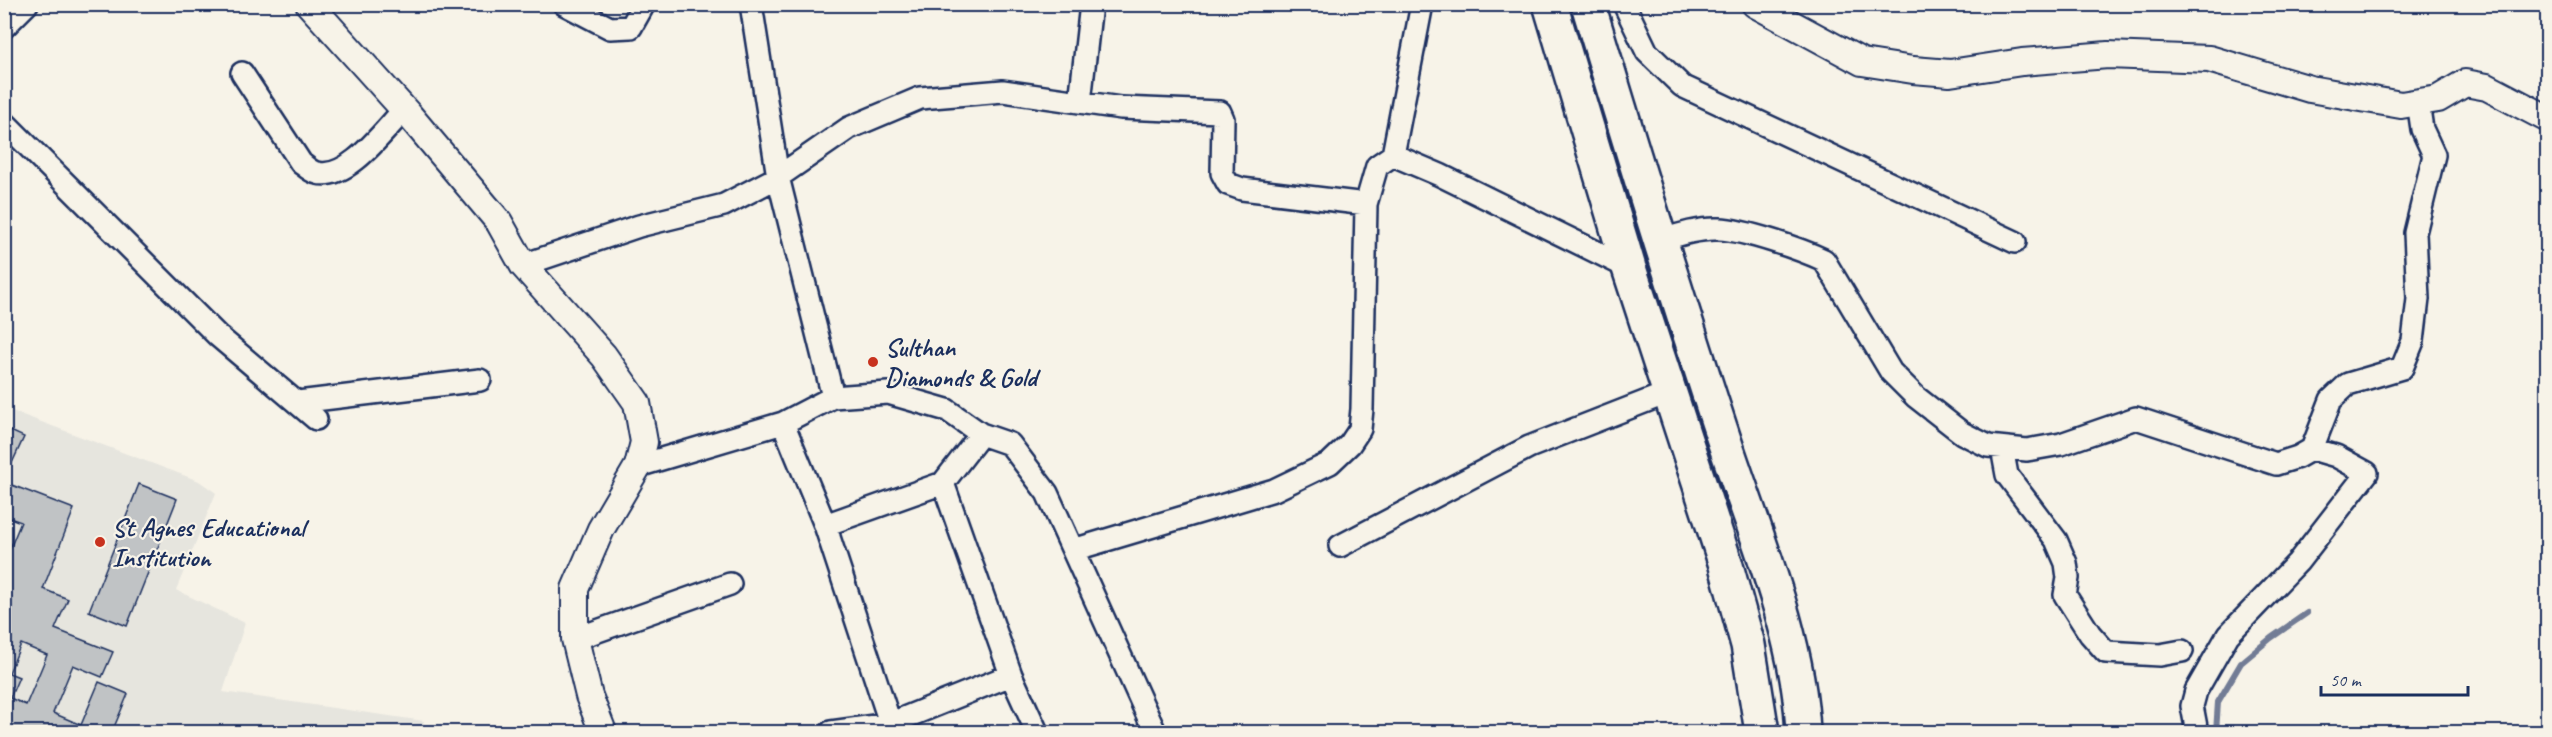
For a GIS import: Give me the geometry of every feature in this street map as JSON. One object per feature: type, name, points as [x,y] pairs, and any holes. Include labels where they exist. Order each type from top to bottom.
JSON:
[{"type":"highway","points":[[1550,4],[1629,268],[1725,562],[1748,645],[1762,732]]},
{"type":"highway","points":[[1588,4],[1659,241],[1775,597],[1792,658],[1803,732]]},
{"type":"street","points":[[4,27],[27,4]]},
{"type":"street","points":[[309,4],[404,110],[499,222],[523,265],[604,356],[637,403],[644,442],[638,466],[601,529],[575,589],[575,639],[589,696],[603,732]]},
{"type":"street","points":[[564,4],[610,28],[631,27],[644,4]]},
{"type":"street","points":[[752,4],[778,177],[833,397]]},
{"type":"street","points":[[1080,102],[1091,4]]},
{"type":"street","points":[[1073,550],[1274,490],[1330,463],[1350,444],[1360,429],[1366,204],[1377,166],[1393,155],[1422,4]]},
{"type":"street","points":[[1624,4],[1647,52],[1682,86],[2015,242]]},
{"type":"street","points":[[1755,4],[1862,62],[1913,70],[1950,73],[2022,62],[2108,55],[2210,59],[2310,88],[2401,105],[2438,99],[2465,83],[2487,87],[2547,119]]},
{"type":"street","points":[[242,73],[301,163],[316,173],[330,173],[349,166],[404,110]]},
{"type":"street","points":[[523,265],[639,226],[724,205],[778,177],[849,128],[920,98],[1003,91],[1121,108],[1221,112],[1223,119],[1222,173],[1228,184],[1242,189],[1366,204]]},
{"type":"street","points":[[1659,241],[1689,232],[1719,229],[1748,234],[1824,260],[1891,372],[1916,397],[1962,433],[1988,446],[2027,450],[2061,444],[2136,418],[2276,464],[2298,457],[2312,449],[2331,400],[2348,384],[2402,368],[2413,341],[2418,299],[2415,233],[2434,155],[2422,129],[2418,102]]},
{"type":"street","points":[[4,122],[218,336],[316,419]]},
{"type":"street","points":[[1393,155],[1440,175],[1629,268]]},
{"type":"street","points":[[298,402],[480,380]]},
{"type":"street","points":[[1340,546],[1529,447],[1670,392]]},
{"type":"street","points":[[638,466],[783,423],[833,397],[888,393],[947,410],[981,434],[1010,444],[1047,493],[1155,732]]},
{"type":"street","points":[[783,423],[825,525],[891,728]]},
{"type":"street","points":[[825,525],[943,483],[981,434]]},
{"type":"street","points":[[2002,448],[2007,475],[2056,540],[2066,563],[2068,578],[2065,595],[2090,634],[2106,652],[2160,655],[2182,651]]},
{"type":"street","points":[[2197,732],[2192,706],[2196,691],[2228,635],[2298,562],[2367,473],[2336,456],[2312,449]]},
{"type":"street","points":[[943,483],[1011,675],[1037,732]]},
{"type":"street","points":[[575,639],[730,584]]},
{"type":"street","points":[[831,732],[891,728],[1011,675]]},
{"type":"shaded area","name":"St Agnes Educational Institution","points":[[4,408],[199,481],[216,493],[176,590],[245,623],[223,692],[424,721],[422,732],[5,732]]},
{"type":"building","points":[[4,428],[24,437],[6,476],[4,475]]},
{"type":"building","points":[[4,482],[74,509],[43,589],[68,599],[55,629],[113,652],[102,677],[73,665],[53,713],[81,725],[99,682],[128,694],[112,732],[16,732],[4,728],[4,563],[21,522],[4,516]],"holes":[[[21,644],[47,655],[26,705],[10,698],[19,677],[9,673]]]},
{"type":"building","points":[[139,484],[177,499],[127,626],[89,611]]},
{"type":"waterway","points":[[2216,732],[2218,702],[2241,663],[2271,638],[2307,613]]},
{"type":"place","name":"Sulthan Diamonds & Gold","points":[[873,362]]},
{"type":"place","name":"St Agnes Educational Institution","points":[[100,542]]}]
